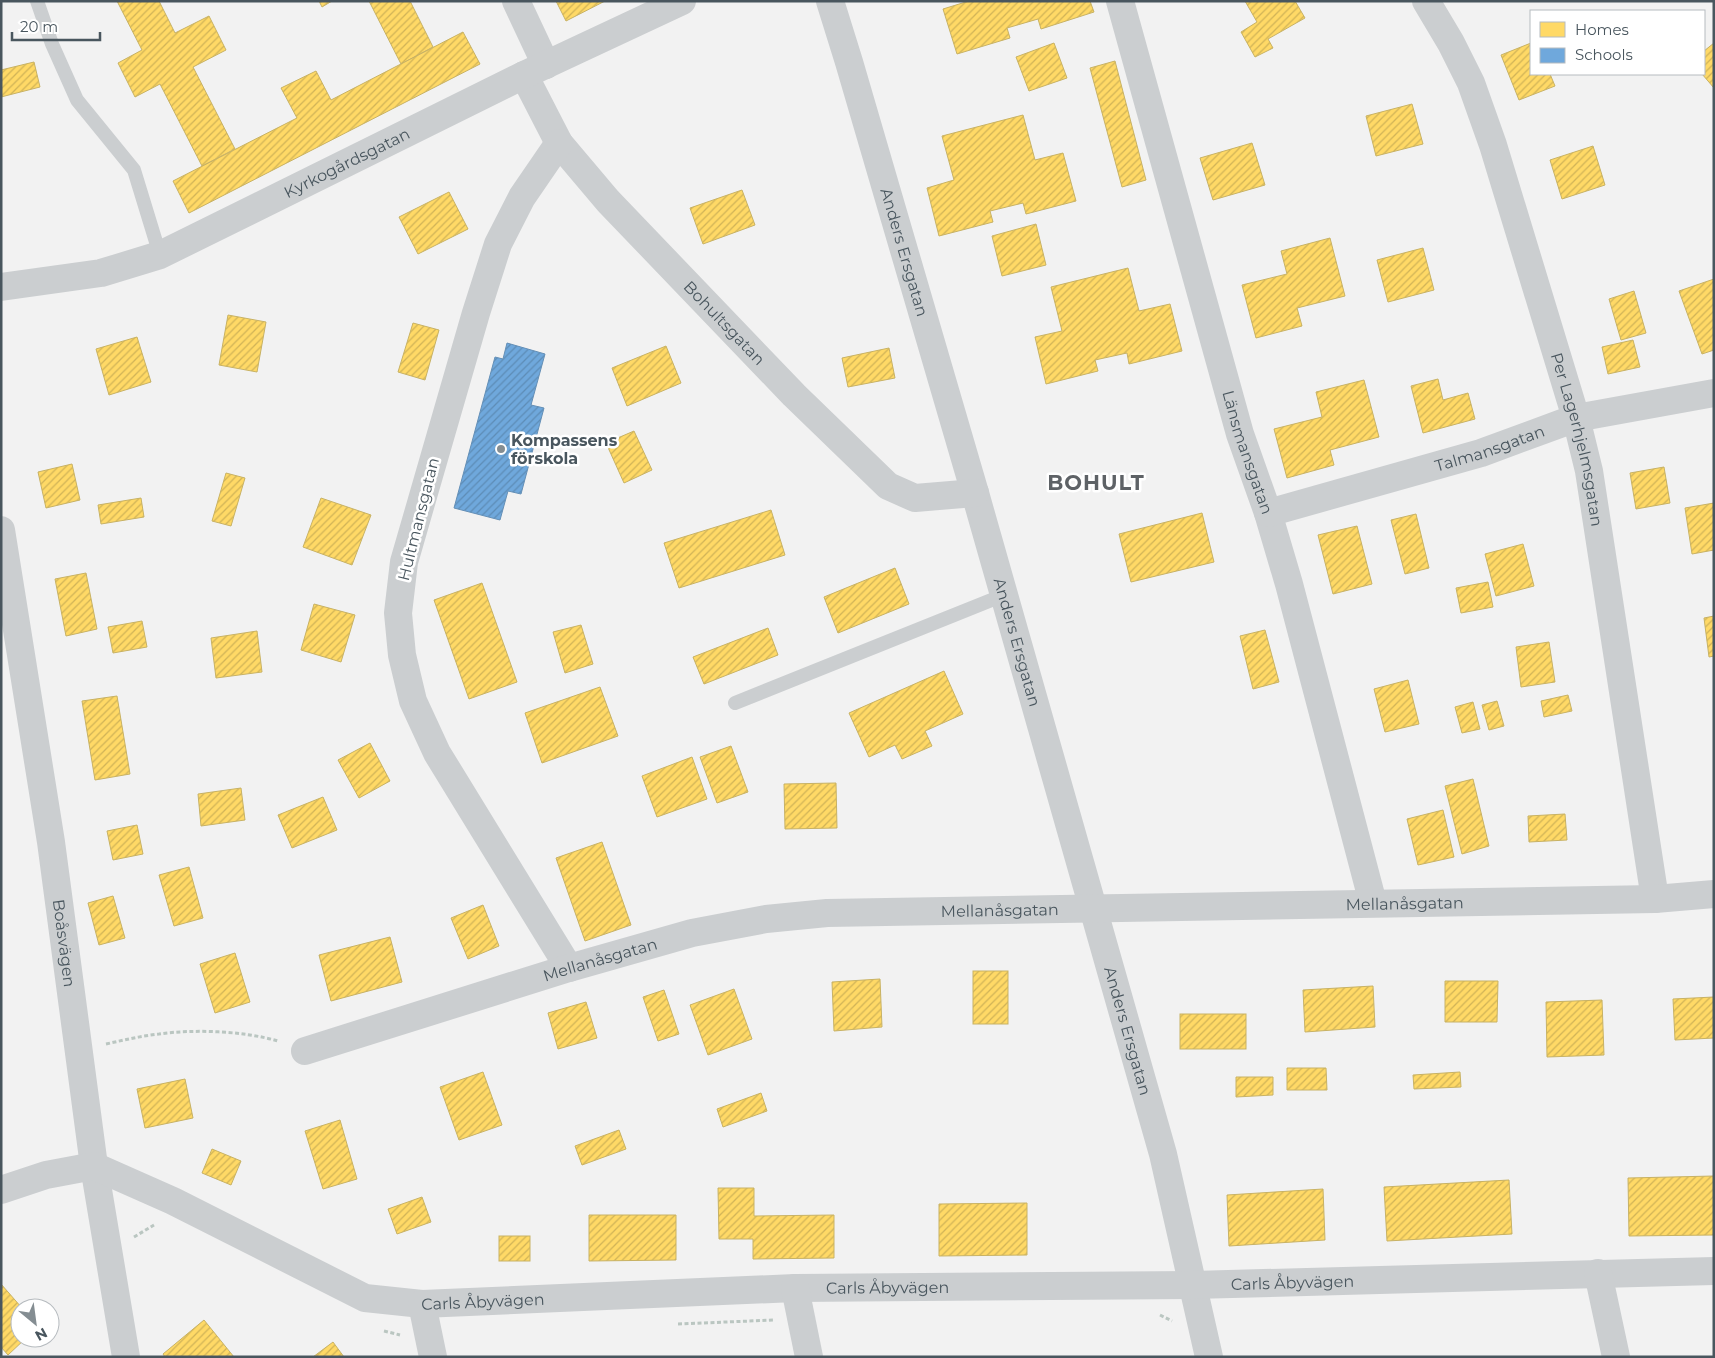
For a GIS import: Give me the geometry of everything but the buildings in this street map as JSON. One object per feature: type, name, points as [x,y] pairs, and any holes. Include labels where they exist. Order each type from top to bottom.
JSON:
[{"type":"street","name":"Bohultsgatan","points":[[516,1],[535,70],[559,143],[608,200],[794,395],[888,486],[915,498],[975,493]]},
{"type":"street","name":"Kyrkogårdsgatan","points":[[1,287],[101,273],[160,255],[535,70],[682,1]]},
{"type":"street","name":"Anders Ersgatan","points":[[830,1],[975,493],[1163,1154],[1210,1357]]},
{"type":"street","name":"Länsmansgatan","points":[[1120,1],[1240,434],[1268,513],[1289,584],[1373,903]]},
{"type":"street","name":"Per Lagerhjelmsgatan","points":[[1426,1],[1452,44],[1472,83],[1493,145],[1576,418],[1589,471],[1655,899]]},
{"type":"street","name":"Hultmansgatan","points":[[559,143],[522,197],[498,244],[473,322],[404,562],[398,612],[402,654],[413,701],[437,753],[569,968]]},
{"type":"street","name":"Talmansgatan","points":[[1268,513],[1481,454],[1576,418],[1714,393]]},
{"type":"street","name":"Boåsvägen","points":[[1,530],[51,842],[94,1166],[126,1357]]},
{"type":"street","name":"Mellanåsgatan","points":[[304,1051],[569,968],[692,933],[766,919],[826,913],[1655,899],[1714,894]]},
{"type":"street","name":"Carls Åbyvägen","points":[[94,1166],[173,1201],[365,1298],[422,1304],[795,1288],[1194,1286],[1714,1271]]},
{"type":"street","points":[[1,1190],[46,1175],[94,1166]]},
{"type":"street","points":[[1598,1273],[1616,1357]]},
{"type":"street","points":[[795,1288],[810,1357]]},
{"type":"street","points":[[422,1304],[433,1357]]},
{"type":"lane","points":[[37,1],[52,44],[77,100],[134,170],[160,255]]},
{"type":"lane","points":[[735,703],[1004,595]]},
{"type":"path","points":[[78,1049],[159,1034],[188,1031],[243,1034],[268,1038],[304,1051]]},
{"type":"place","name":"Kompassens förskola","points":[[501,449]]},
{"type":"district","name":"BOHULT","points":[[1096,483]]}]
